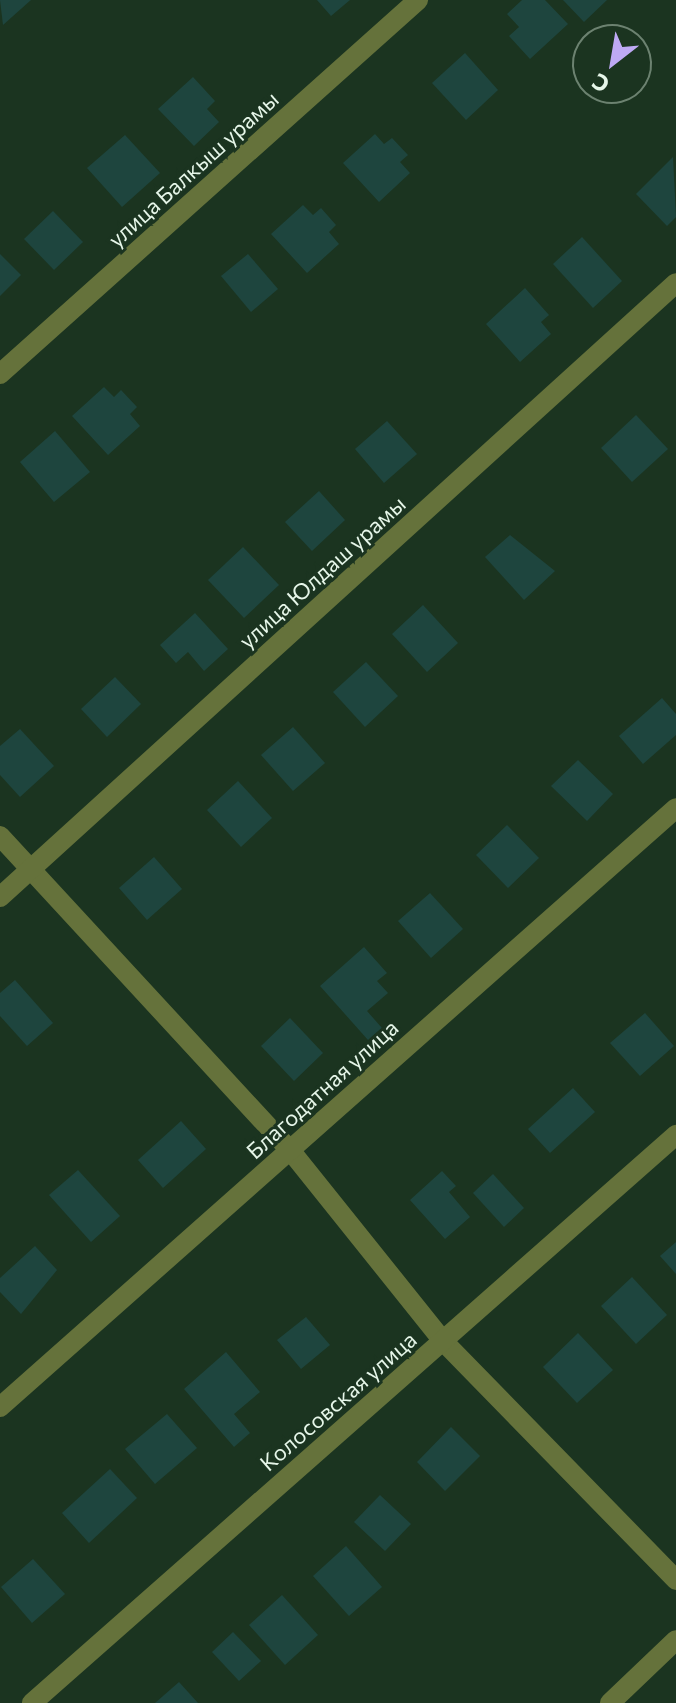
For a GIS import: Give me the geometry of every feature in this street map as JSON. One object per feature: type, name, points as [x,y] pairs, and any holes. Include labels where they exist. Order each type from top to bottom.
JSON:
[{"type":"street","name":"улица Балкыш урамы","points":[[0,374],[418,0]]},
{"type":"street","name":"улица Юлдаш урамы","points":[[0,897],[676,283]]},
{"type":"street","name":"Благодатная улица","points":[[0,1407],[676,808]]},
{"type":"street","points":[[0,836],[290,1150],[443,1341],[676,1580]]},
{"type":"street","name":"Колосовская улица","points":[[32,1703],[676,1135]]},
{"type":"street","points":[[610,1703],[676,1640]]},
{"type":"building","points":[[0,0],[31,0],[3,25]]},
{"type":"building","points":[[317,0],[350,0],[331,16]]},
{"type":"building","points":[[522,0],[545,0],[568,24],[530,59],[509,36],[519,27],[507,14]]},
{"type":"building","points":[[563,0],[607,0],[584,22]]},
{"type":"building","points":[[465,53],[498,90],[466,120],[432,83]]},
{"type":"building","points":[[193,77],[215,101],[207,109],[219,122],[194,146],[158,109]]},
{"type":"building","points":[[375,134],[384,144],[392,138],[408,155],[400,162],[410,173],[379,202],[343,163]]},
{"type":"building","points":[[125,135],[160,173],[122,207],[87,168]]},
{"type":"building","points":[[673,157],[676,217],[667,226],[636,194]]},
{"type":"building","points":[[303,205],[313,215],[321,208],[336,225],[329,232],[339,244],[307,273],[271,234]]},
{"type":"building","points":[[53,211],[83,242],[54,270],[24,239]]},
{"type":"building","points":[[582,237],[622,281],[593,308],[553,264]]},
{"type":"building","points":[[0,254],[21,275],[0,296]]},
{"type":"building","points":[[248,254],[278,289],[251,312],[221,276]]},
{"type":"building","points":[[525,288],[549,315],[541,322],[551,334],[520,362],[486,324]]},
{"type":"building","points":[[104,387],[114,397],[121,390],[137,407],[130,414],[140,426],[108,455],[72,416]]},
{"type":"building","points":[[636,415],[668,449],[632,482],[601,448]]},
{"type":"building","points":[[387,421],[417,454],[384,483],[355,449]]},
{"type":"building","points":[[55,431],[90,472],[54,502],[20,462]]},
{"type":"building","points":[[319,491],[345,520],[312,551],[285,522]]},
{"type":"building","points":[[510,535],[555,571],[524,600],[485,557]]},
{"type":"building","points":[[243,547],[279,585],[244,618],[208,580]]},
{"type":"building","points":[[423,605],[458,643],[427,672],[392,634]]},
{"type":"building","points":[[195,613],[228,649],[204,671],[188,652],[176,663],[160,645]]},
{"type":"building","points":[[366,662],[398,696],[365,727],[333,692]]},
{"type":"building","points":[[115,677],[141,704],[107,737],[81,709]]},
{"type":"building","points":[[662,698],[676,714],[676,735],[643,764],[619,736]]},
{"type":"building","points":[[293,727],[325,763],[293,791],[261,755]]},
{"type":"building","points":[[20,729],[54,766],[20,797],[0,775],[0,746]]},
{"type":"building","points":[[578,760],[613,794],[587,821],[551,786]]},
{"type":"building","points":[[238,781],[272,818],[241,847],[207,810]]},
{"type":"building","points":[[507,825],[539,858],[508,888],[476,855]]},
{"type":"building","points":[[154,857],[182,889],[147,920],[119,888]]},
{"type":"building","points":[[430,893],[463,929],[431,958],[398,921]]},
{"type":"building","points":[[364,947],[387,973],[377,981],[388,993],[367,1011],[382,1028],[368,1040],[320,986]]},
{"type":"building","points":[[15,980],[53,1023],[27,1046],[0,1016],[0,993]]},
{"type":"building","points":[[645,1013],[674,1046],[640,1076],[610,1043]]},
{"type":"building","points":[[290,1018],[323,1053],[294,1081],[261,1046]]},
{"type":"building","points":[[573,1088],[595,1112],[550,1153],[528,1129]]},
{"type":"building","points":[[181,1121],[206,1149],[163,1188],[138,1160]]},
{"type":"building","points":[[78,1170],[120,1216],[91,1242],[49,1195]]},
{"type":"building","points":[[442,1171],[456,1186],[449,1192],[470,1217],[445,1239],[410,1200]]},
{"type":"building","points":[[493,1174],[524,1208],[504,1227],[473,1193]]},
{"type":"building","points":[[676,1242],[676,1274],[660,1256]]},
{"type":"building","points":[[35,1246],[57,1270],[21,1314],[0,1292],[0,1278]]},
{"type":"building","points":[[632,1277],[667,1315],[636,1344],[601,1306]]},
{"type":"building","points":[[306,1317],[330,1345],[301,1369],[277,1340]]},
{"type":"building","points":[[578,1333],[613,1370],[577,1403],[543,1367]]},
{"type":"building","points":[[226,1352],[260,1392],[234,1414],[250,1433],[234,1447],[184,1389]]},
{"type":"building","points":[[167,1414],[197,1448],[155,1484],[125,1449]]},
{"type":"building","points":[[451,1427],[480,1456],[445,1491],[417,1462]]},
{"type":"building","points":[[110,1469],[137,1498],[89,1543],[62,1513]]},
{"type":"building","points":[[380,1495],[411,1524],[385,1551],[354,1522]]},
{"type":"building","points":[[346,1546],[382,1587],[349,1616],[313,1576]]},
{"type":"building","points":[[33,1559],[65,1594],[32,1623],[1,1587]]},
{"type":"building","points":[[282,1595],[318,1635],[285,1665],[249,1625]]},
{"type":"building","points":[[233,1632],[261,1661],[239,1681],[212,1652]]},
{"type":"building","points":[[179,1682],[198,1703],[155,1703]]}]
